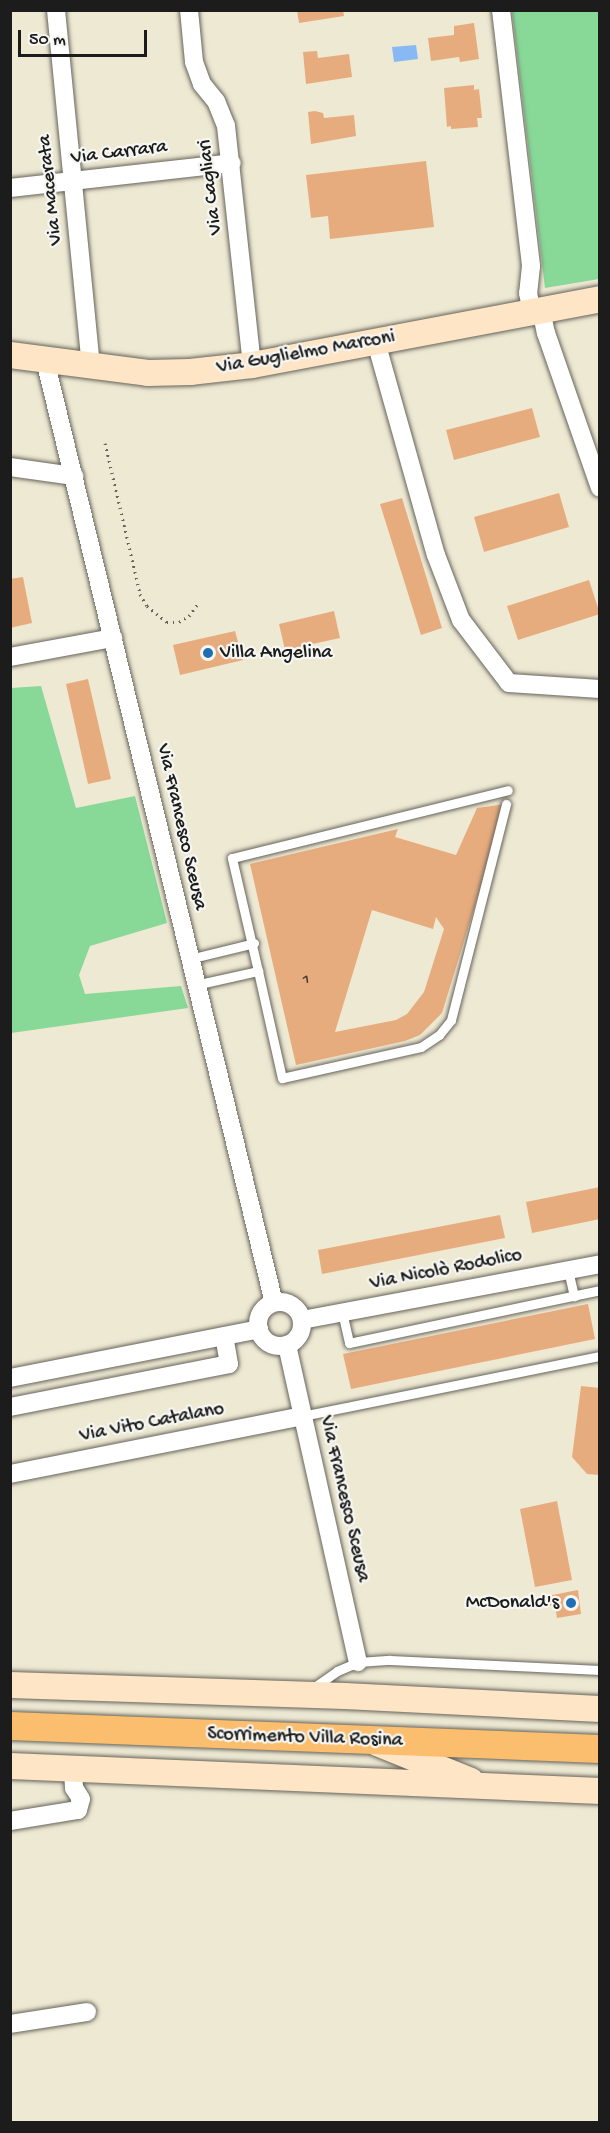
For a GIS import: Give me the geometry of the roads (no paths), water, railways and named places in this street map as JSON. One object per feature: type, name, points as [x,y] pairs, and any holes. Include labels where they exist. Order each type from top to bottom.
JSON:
[{"type":"main road","name":"Scorrimento Villa Rosina","points":[[10,1726],[600,1749]]},
{"type":"street","name":"Via Macerata","points":[[56,10],[91,366]]},
{"type":"street","name":"Via Cagliari","points":[[189,10],[194,62],[202,84],[216,101],[226,126],[232,163],[252,365]]},
{"type":"street","points":[[501,10],[531,267],[528,293],[546,333],[596,470],[600,488]]},
{"type":"street","name":"Via Carrara","points":[[10,188],[232,163]]},
{"type":"street","name":"Via Guglielmo Marconi","points":[[10,355],[148,373],[252,365],[600,299]]},
{"type":"street","points":[[376,342],[445,581],[461,620],[509,683],[600,689]]},
{"type":"street","name":"Via Francesco Sceusa","points":[[45,360],[274,1303]]},
{"type":"street","points":[[10,467],[74,476]]},
{"type":"street","points":[[10,657],[113,638]]},
{"type":"street","name":"Via Nicolò Rodolico","points":[[302,1320],[600,1264]]},
{"type":"street","points":[[274,1303],[288,1304],[299,1313],[302,1320],[300,1333],[287,1345],[280,1346],[266,1342],[259,1329],[263,1310],[274,1303]]},
{"type":"street","points":[[10,1378],[259,1329]]},
{"type":"street","points":[[10,1407],[229,1364],[224,1336]]},
{"type":"street","name":"Via Francesco Sceusa","points":[[287,1345],[358,1662]]},
{"type":"street","name":"Via Vito Catalano","points":[[10,1474],[302,1416]]},
{"type":"street","points":[[10,1685],[304,1695],[600,1709]]},
{"type":"street","points":[[371,1740],[488,1788]]},
{"type":"street","points":[[10,1766],[600,1791]]},
{"type":"street","points":[[10,1821],[78,1810],[81,1800],[75,1788],[73,1768]]},
{"type":"street","points":[[10,2024],[87,2012]]},
{"type":"lane","points":[[507,804],[451,1020],[439,1035],[421,1047],[282,1078],[254,943],[232,858],[508,790]]},
{"type":"lane","points":[[189,959],[254,943]]},
{"type":"lane","points":[[195,985],[258,971]]},
{"type":"lane","points":[[568,1270],[574,1296]]},
{"type":"lane","points":[[342,1312],[349,1343],[599,1291]]},
{"type":"lane","points":[[302,1416],[600,1356]]},
{"type":"lane","points":[[304,1695],[337,1671],[358,1662],[390,1660],[600,1670]]},
{"type":"water","points":[[416,45],[418,59],[394,62],[392,47]]},
{"type":"place","name":"Villa Angelina","points":[[208,653]]},
{"type":"place","name":"McDonald's","points":[[571,1603]]}]
